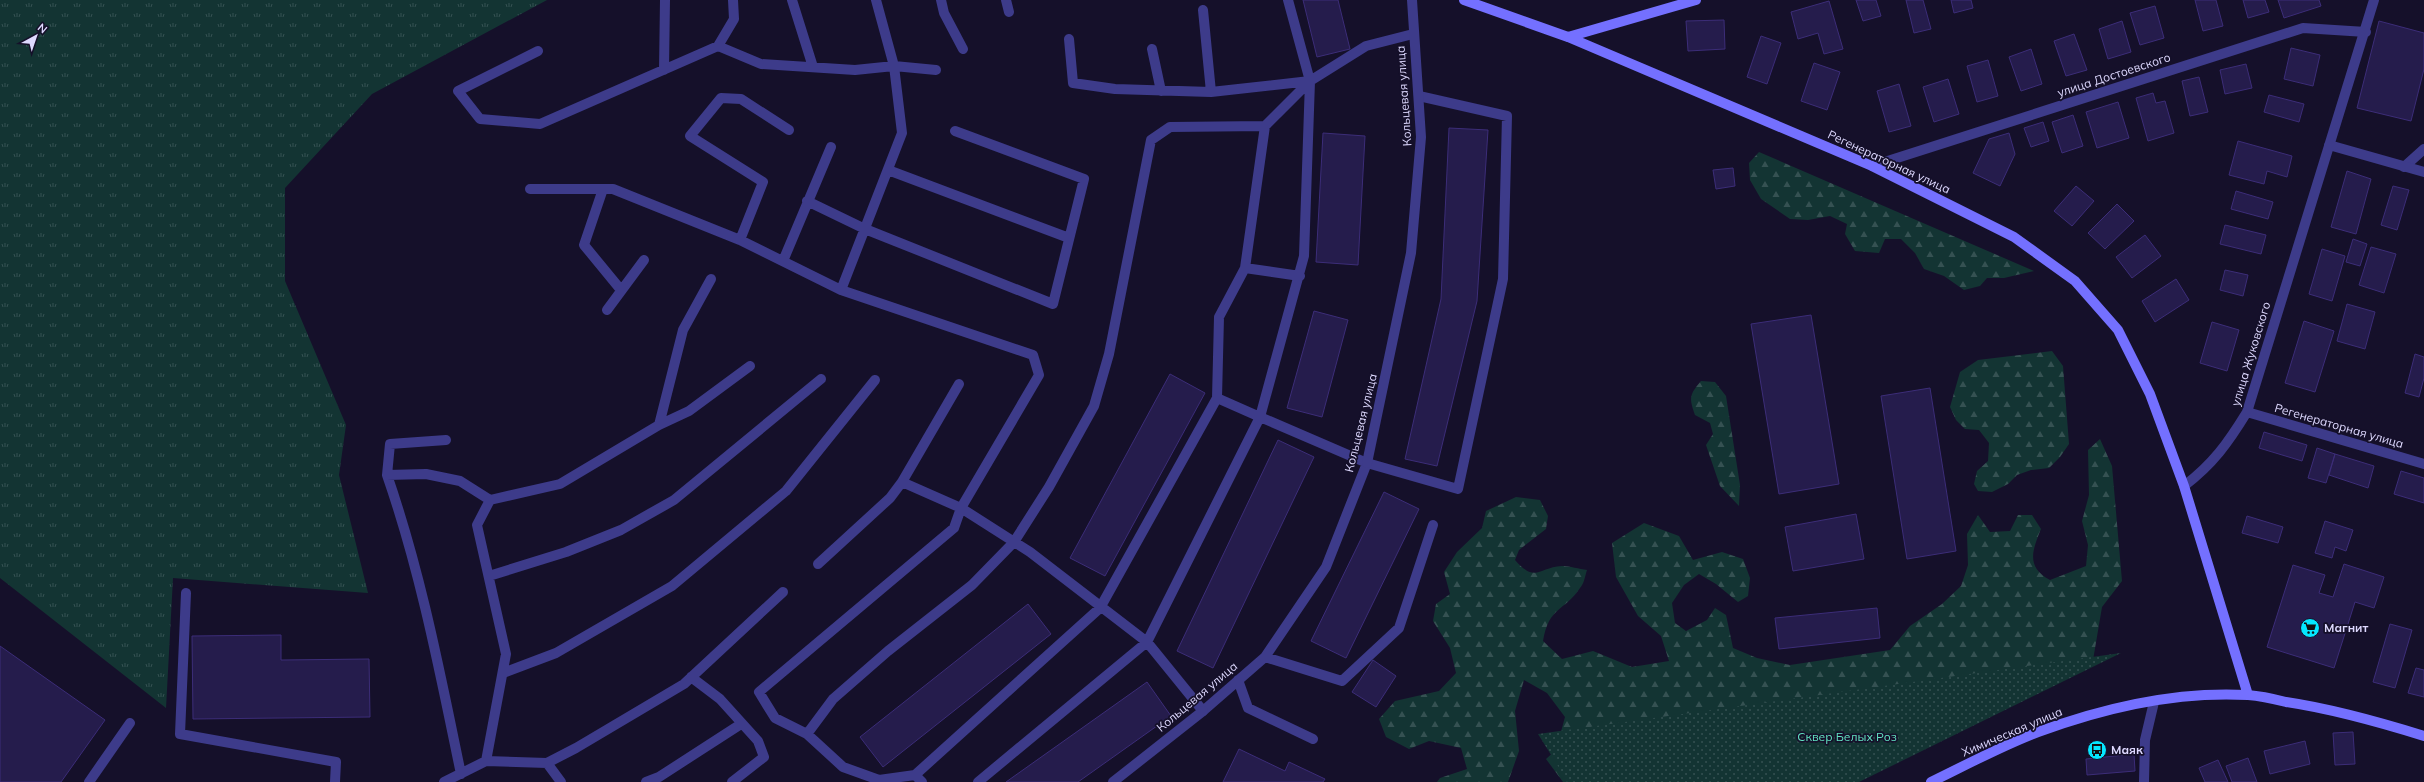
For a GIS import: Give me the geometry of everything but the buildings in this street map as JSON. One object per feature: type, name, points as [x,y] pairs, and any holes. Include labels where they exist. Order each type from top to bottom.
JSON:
[{"type":"street","points":[[664,70],[665,0]]},
{"type":"street","points":[[538,51],[458,91],[480,119],[540,124],[718,46],[734,19],[732,0]]},
{"type":"street","points":[[792,0],[813,67]]},
{"type":"street","points":[[841,290],[902,133],[894,66],[876,0]]},
{"type":"street","points":[[941,0],[944,13],[963,49]]},
{"type":"street","points":[[1006,0],[1009,12]]},
{"type":"street","points":[[978,782],[1147,642],[1260,416],[1300,276],[1304,256],[1310,81],[1288,0]]},
{"type":"street","name":"Кольцевая улица","points":[[1112,782],[1203,712],[1264,657],[1326,567],[1367,463],[1411,253],[1421,137],[1413,34],[1412,0]]},
{"type":"street","name":"Регенераторная улица","points":[[1464,0],[1568,37],[1872,166],[2014,237],[2074,281],[2118,330],[2150,394],[2184,486]]},
{"type":"street","points":[[1568,37],[1696,0]]},
{"type":"street","name":"улица Жуковского","points":[[2184,486],[2203,472],[2223,450],[2247,412],[2329,145],[2366,32],[2374,0]]},
{"type":"street","points":[[1203,10],[1211,92]]},
{"type":"street","name":"улица Достоевского","points":[[1872,166],[2302,28],[2366,32]]},
{"type":"street","points":[[530,189],[613,189],[740,240],[841,290],[1033,355],[1039,375],[961,508],[954,528],[759,692],[774,718],[807,734],[843,767],[879,781],[919,778],[1100,608],[1217,398],[1219,317],[1245,268],[1266,126],[1310,81],[1366,46],[1413,34]]},
{"type":"street","points":[[1069,39],[1073,83],[1115,89],[1211,92],[1310,81]]},
{"type":"street","points":[[718,46],[761,64],[855,70],[894,66],[936,70]]},
{"type":"street","points":[[1152,49],[1161,91]]},
{"type":"street","points":[[1217,398],[1367,463],[1458,489],[1503,279],[1507,116],[1418,96]]},
{"type":"street","points":[[740,240],[763,182],[690,136],[721,98],[740,99],[789,130]]},
{"type":"street","points":[[807,734],[833,699],[888,651],[972,584],[1014,542],[1049,487],[1094,406],[1109,354],[1151,140],[1170,126],[1266,126]]},
{"type":"street","points":[[807,201],[865,229],[1053,304],[1084,179],[955,131]]},
{"type":"street","points":[[2329,145],[2424,172]]},
{"type":"street","points":[[783,261],[831,147]]},
{"type":"street","points":[[2404,167],[2424,149]]},
{"type":"street","points":[[888,170],[1069,238]]},
{"type":"street","points":[[603,189],[584,245],[621,290]]},
{"type":"street","points":[[607,310],[644,260]]},
{"type":"street","points":[[1245,268],[1300,276]]},
{"type":"street","points":[[659,425],[683,330],[711,279]]},
{"type":"street","points":[[387,475],[426,474],[460,481],[490,500],[560,484],[659,425],[689,411],[750,366]]},
{"type":"street","points":[[489,576],[566,552],[621,530],[674,500],[821,379]]},
{"type":"street","points":[[503,673],[556,653],[672,586],[786,491],[875,380]]},
{"type":"street","points":[[818,564],[890,498],[902,482],[959,384]]},
{"type":"street","name":"Регенераторная улица","points":[[2247,412],[2424,464]]},
{"type":"street","points":[[446,440],[390,444],[387,475],[407,534],[430,624],[461,774]]},
{"type":"street","points":[[902,482],[961,508],[1030,552],[1100,608],[1147,642],[1203,712]]},
{"type":"street","points":[[2184,486],[2248,695]]},
{"type":"street","points":[[486,761],[506,654],[477,525],[490,500]]},
{"type":"street","points":[[1264,657],[1342,681],[1399,628],[1433,525]]},
{"type":"street","points":[[444,782],[486,761],[547,763],[590,740],[684,684],[784,592]]},
{"type":"street","points":[[186,593],[180,734],[336,762],[335,782]]},
{"type":"street","points":[[691,678],[720,699],[741,724],[758,741],[764,756],[732,782]]},
{"type":"street","points":[[1238,680],[1248,708],[1312,739]]},
{"type":"street","name":"Химическая улица","points":[[1931,782],[2037,733],[2076,719],[2154,702],[2201,696],[2248,695],[2310,706],[2378,722],[2424,736]]},
{"type":"street","points":[[2144,782],[2145,740],[2154,702]]},
{"type":"street","points":[[89,782],[130,723]]},
{"type":"street","points":[[646,782],[659,777],[741,724]]},
{"type":"street","points":[[547,763],[561,782]]},
{"type":"green space","points":[[0,0],[547,0],[372,94],[285,188],[285,281],[346,425],[339,475],[368,593],[173,578],[166,708],[0,578]]},
{"type":"green space","points":[[1759,152],[2034,271],[2004,278],[1987,278],[1980,286],[1964,290],[1944,276],[1924,269],[1915,253],[1901,239],[1885,239],[1879,253],[1855,251],[1845,234],[1847,224],[1830,216],[1808,220],[1790,219],[1761,199],[1750,180],[1749,163]]},
{"type":"green space","points":[[2052,351],[2063,366],[2069,444],[2060,457],[2049,468],[2031,470],[2017,475],[2008,484],[1992,492],[1978,491],[1974,484],[1977,471],[1988,461],[1989,443],[1979,430],[1965,429],[1956,420],[1950,407],[1960,372],[1978,360]]},
{"type":"green space","points":[[1701,381],[1715,382],[1726,396],[1740,485],[1739,506],[1720,486],[1706,445],[1713,434],[1710,423],[1695,415],[1693,409],[1691,400],[1692,393]]},
{"type":"green space","points":[[2100,439],[2112,466],[2122,581],[2102,607],[2092,666],[1847,782],[1563,782],[1546,759],[1556,750],[1565,717],[1547,693],[1524,680],[1515,711],[1519,751],[1508,782],[1437,782],[1440,778],[1467,769],[1461,748],[1429,741],[1409,749],[1386,737],[1379,719],[1395,701],[1439,691],[1456,673],[1450,648],[1433,621],[1436,604],[1450,594],[1444,572],[1457,552],[1482,528],[1486,511],[1516,497],[1540,500],[1548,516],[1546,529],[1519,550],[1515,560],[1522,567],[1533,573],[1562,566],[1587,570],[1581,586],[1574,596],[1553,615],[1546,630],[1543,641],[1562,659],[1593,651],[1632,667],[1669,661],[1661,636],[1638,616],[1616,577],[1612,543],[1644,523],[1679,536],[1693,560],[1722,552],[1743,559],[1750,578],[1748,596],[1738,602],[1716,584],[1699,574],[1684,585],[1672,603],[1675,623],[1686,631],[1707,620],[1715,608],[1726,615],[1733,648],[1757,658],[1790,665],[1890,650],[1910,626],[1942,604],[1961,586],[1968,565],[1967,534],[1978,515],[1990,532],[2010,531],[2018,515],[2032,515],[2041,529],[2035,544],[2033,558],[2034,564],[2042,575],[2050,580],[2086,566],[2088,545],[2082,521],[2089,495],[2088,450]]},
{"type":"green space","name":"Сквер Белых Роз","points":[[2121,653],[1859,782],[1568,782],[1538,734]]},
{"type":"place","name":"Магнит","points":[[2310,628]]},
{"type":"place","name":"Маяк","points":[[2097,750]]}]
